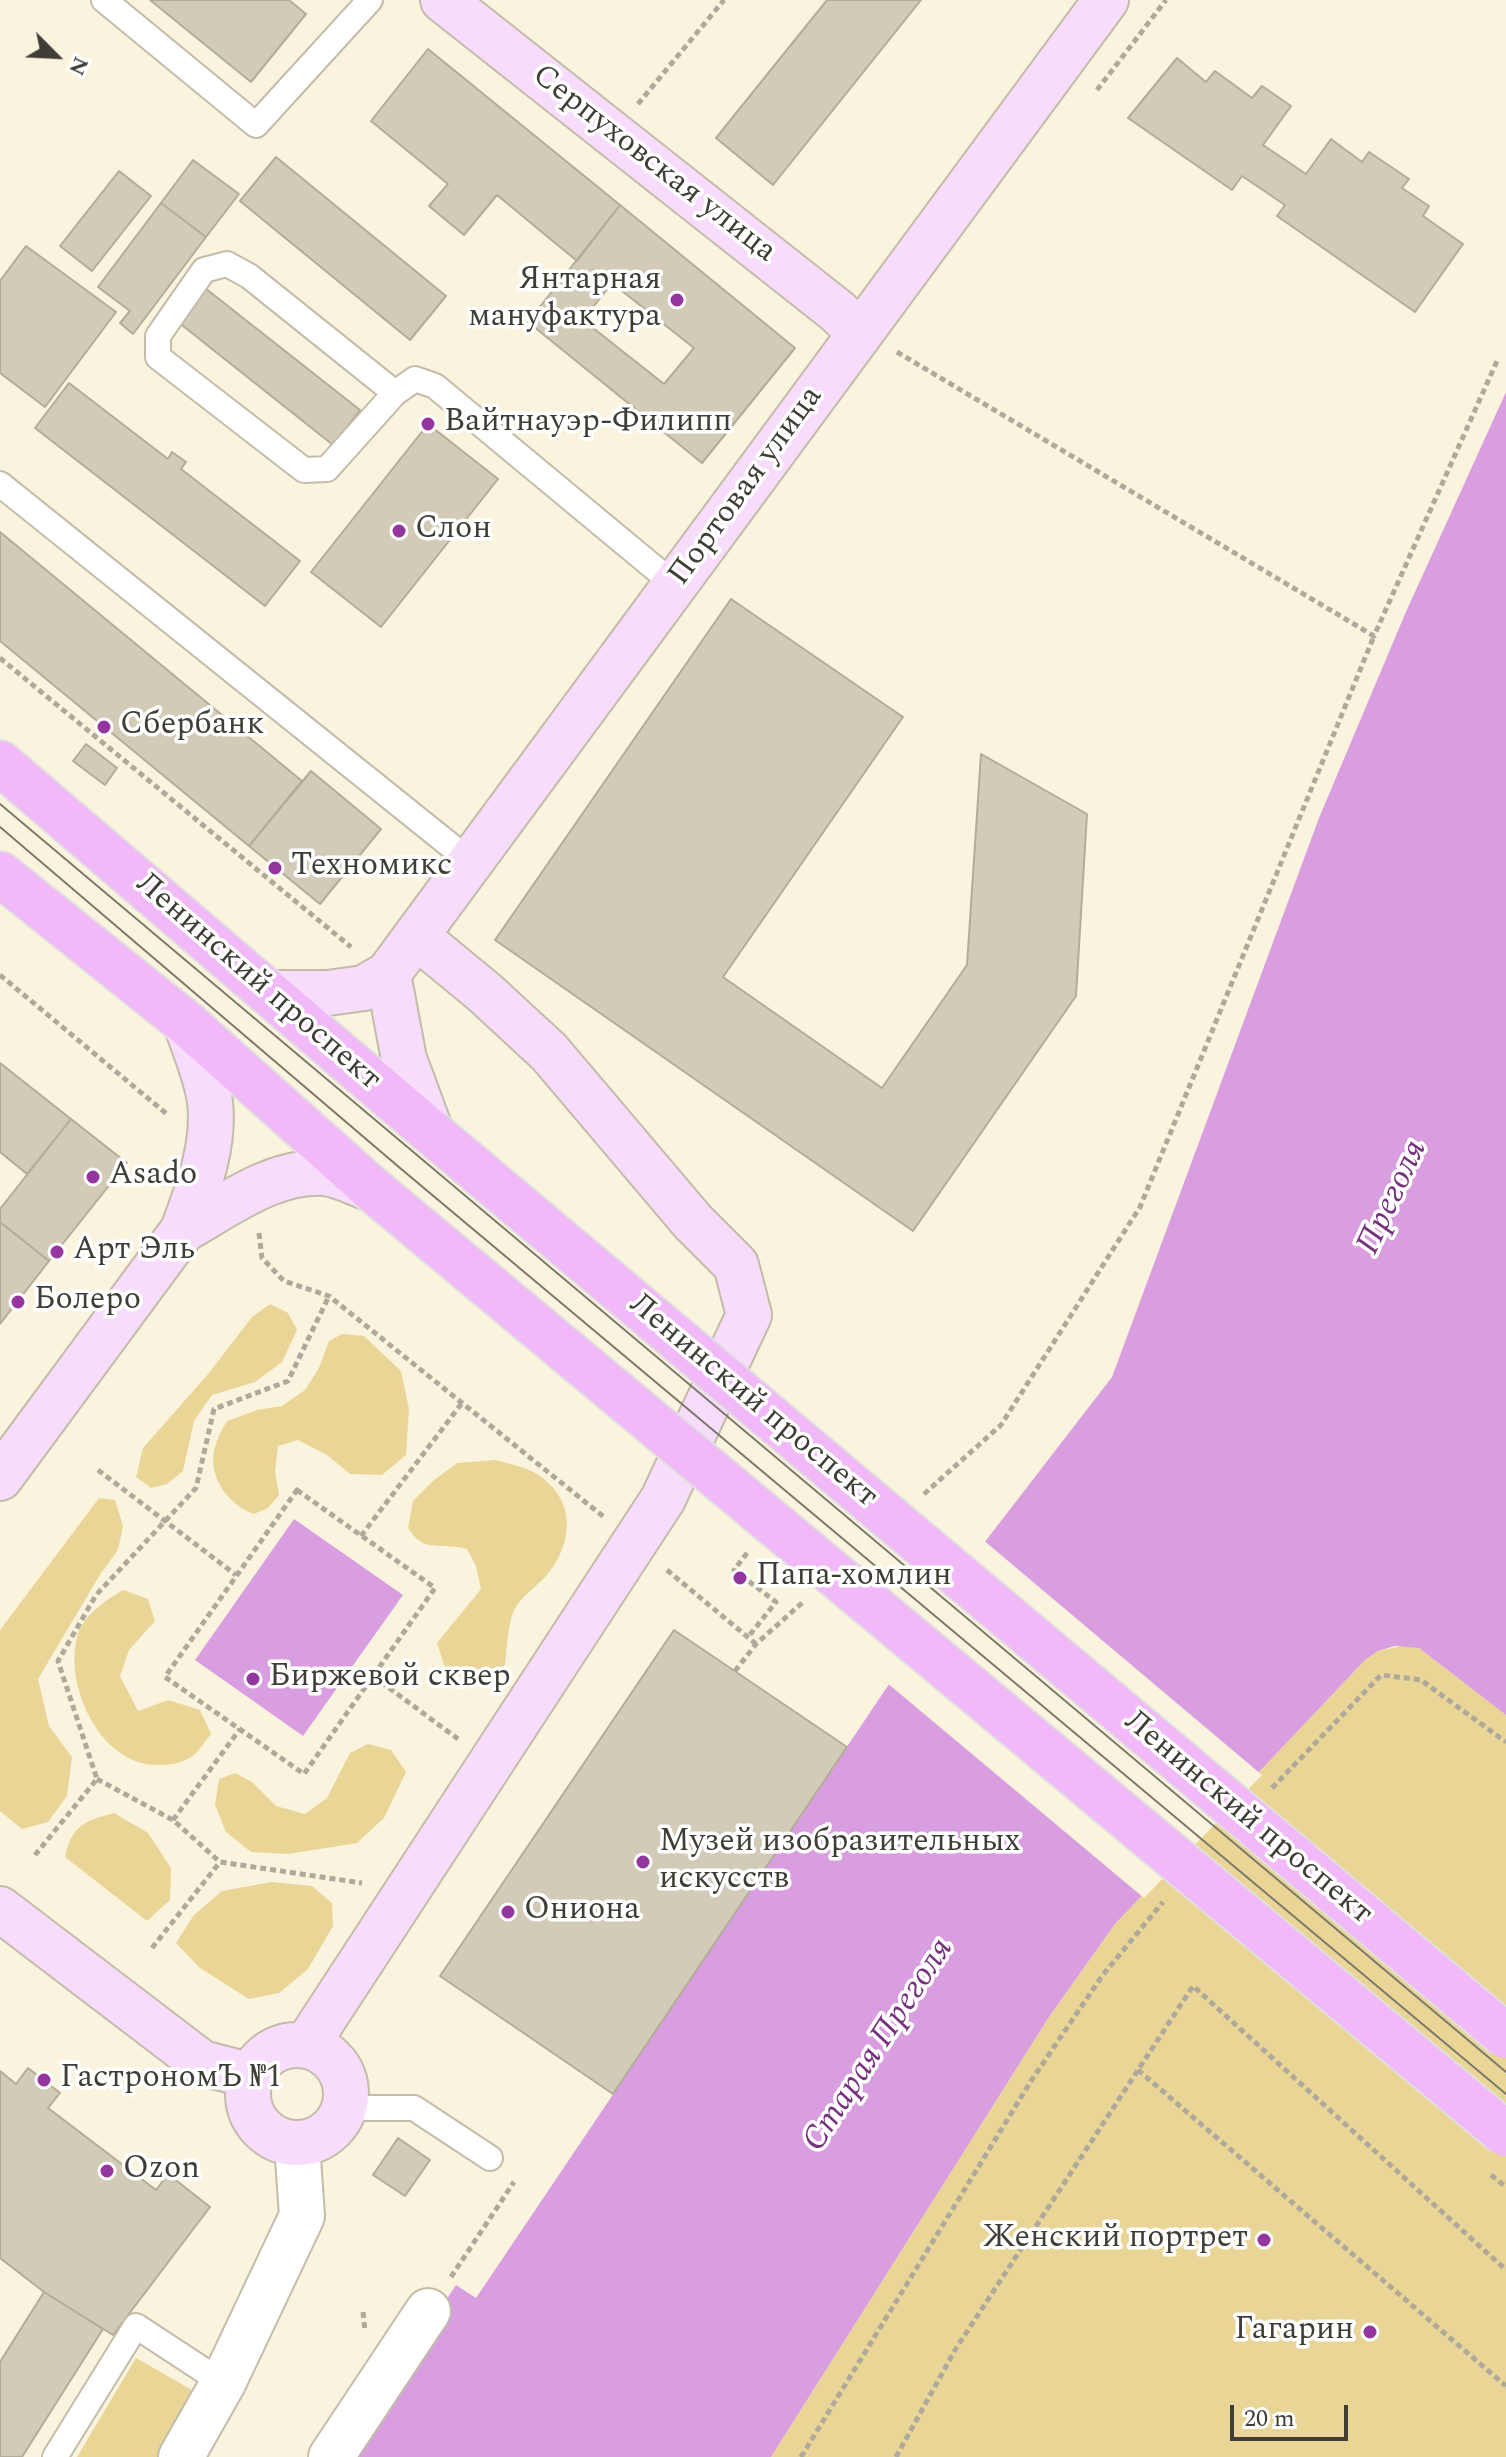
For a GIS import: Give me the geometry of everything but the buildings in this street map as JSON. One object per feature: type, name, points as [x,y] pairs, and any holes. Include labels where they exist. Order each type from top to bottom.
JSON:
[{"type":"main road","name":"Ленинский проспект","points":[[0,763],[431,1132],[1506,2036]]},
{"type":"main road","points":[[0,874],[186,1023],[372,1189],[1506,2134]]},
{"type":"street","name":"Серпуховская улица","points":[[443,0],[837,311],[860,333]]},
{"type":"street","name":"Портовая улица","points":[[388,974],[1106,0]]},
{"type":"street","points":[[306,2046],[663,1499],[749,1315],[736,1265],[693,1222],[549,1052],[484,992],[416,936]]},
{"type":"street","points":[[269,993],[328,993],[364,988],[388,974],[404,1059],[431,1132]]},
{"type":"street","points":[[0,1478],[183,1230],[201,1183],[209,1144],[210,1101],[186,1023]]},
{"type":"street","points":[[183,1230],[258,1188],[293,1174],[327,1173],[372,1189]]},
{"type":"street","points":[[0,1909],[202,2063],[252,2076]]},
{"type":"street","points":[[289,2046],[306,2046],[322,2052],[335,2062],[343,2076],[345,2108],[327,2134],[297,2144],[268,2134],[257,2123],[250,2109],[248,2092],[252,2076],[273,2051],[289,2046]]},
{"type":"street","points":[[181,2457],[223,2383],[302,2216],[297,2144]]},
{"type":"street","points":[[331,2457],[428,2311]]},
{"type":"lane","points":[[104,0],[256,125],[370,0]]},
{"type":"lane","points":[[395,393],[249,276],[227,264],[204,270],[158,336],[158,357],[304,470],[327,469],[395,393],[415,379],[435,386],[675,585]]},
{"type":"lane","points":[[0,484],[471,862]]},
{"type":"lane","points":[[345,2108],[414,2108],[490,2158]]},
{"type":"lane","points":[[55,2457],[136,2326],[223,2383]]},
{"type":"path","points":[[613,134],[724,0]]},
{"type":"path","points":[[860,333],[1374,636]]},
{"type":"path","points":[[920,1498],[1001,1425],[1140,1207],[1374,636],[1497,361]]},
{"type":"path","points":[[0,658],[388,974]]},
{"type":"path","points":[[258,1230],[262,1258],[284,1281],[329,1296],[756,1644]]},
{"type":"path","points":[[329,1296],[288,1381],[214,1409],[196,1488],[96,1595],[58,1661],[97,1779],[173,1820],[220,1862],[367,1884]]},
{"type":"path","points":[[361,1536],[462,1403]]},
{"type":"path","points":[[98,1470],[236,1575]]},
{"type":"path","points":[[297,1490],[361,1536],[435,1588],[304,1774],[165,1677],[297,1490]]},
{"type":"path","points":[[747,1552],[734,1570],[776,1602],[748,1637]]},
{"type":"path","points":[[735,1671],[756,1644],[815,1592]]},
{"type":"path","points":[[1264,1797],[1381,1675],[1421,1680],[1506,1742]]},
{"type":"path","points":[[373,1676],[466,1745]]},
{"type":"path","points":[[173,1820],[240,1729]]},
{"type":"path","points":[[35,1855],[97,1779]]},
{"type":"path","points":[[152,1948],[220,1862]]},
{"type":"path","points":[[801,2457],[1031,2081],[1102,1976],[1168,1897]]},
{"type":"path","points":[[896,2457],[955,2350],[1193,1986],[1506,2270]]},
{"type":"path","points":[[1138,2070],[1506,2386]]},
{"type":"path","points":[[459,2264],[518,2176],[490,2158]]},
{"type":"shaded area","points":[[270,1304],[288,1313],[297,1330],[282,1362],[255,1382],[212,1395],[194,1421],[183,1471],[167,1484],[151,1488],[136,1477],[143,1448],[209,1373],[252,1317]]},
{"type":"shaded area","points":[[342,1334],[364,1336],[401,1371],[409,1409],[406,1455],[382,1475],[350,1474],[327,1455],[298,1440],[278,1446],[275,1472],[279,1495],[268,1508],[254,1514],[244,1510],[227,1496],[216,1477],[213,1455],[222,1429],[227,1421],[257,1410],[282,1406],[305,1390],[319,1368],[329,1341]]},
{"type":"shaded area","points":[[496,1460],[533,1472],[550,1484],[564,1508],[566,1535],[556,1562],[547,1575],[514,1610],[505,1665],[476,1679],[445,1668],[437,1643],[481,1589],[476,1566],[467,1549],[421,1542],[408,1528],[413,1501],[433,1481],[457,1463]]},
{"type":"shaded area","points":[[99,1498],[115,1500],[123,1526],[118,1550],[38,1679],[49,1726],[72,1757],[67,1796],[48,1822],[22,1829],[0,1811],[0,1630]]},
{"type":"shaded area","points":[[123,1590],[148,1599],[155,1621],[129,1650],[120,1676],[138,1711],[168,1700],[200,1710],[211,1734],[188,1759],[161,1765],[140,1762],[121,1753],[105,1739],[82,1701],[74,1657],[77,1637],[84,1622],[96,1609]]},
{"type":"shaded area","points":[[1407,1645],[1419,1648],[1506,1715],[1506,2457],[771,2457],[1049,2017],[1115,1924],[1365,1660],[1378,1651]]},
{"type":"shaded area","points":[[368,1744],[391,1750],[406,1772],[384,1818],[357,1843],[288,1854],[251,1852],[226,1832],[215,1805],[219,1779],[235,1773],[252,1782],[276,1806],[305,1814],[327,1798],[350,1753]]},
{"type":"shaded area","points":[[114,1813],[148,1833],[171,1868],[170,1900],[147,1921],[65,1857],[71,1838],[81,1826]]},
{"type":"shaded area","points":[[272,1882],[312,1886],[332,1903],[333,1926],[308,1969],[279,1993],[249,1999],[200,1968],[176,1943],[194,1915],[222,1891]]},
{"type":"shaded area","points":[[136,2358],[199,2394],[162,2457],[77,2457]]},
{"type":"water","points":[[1506,392],[1506,1715],[1419,1648],[1395,1646],[1378,1651],[1365,1660],[1115,1924],[1049,2017],[771,2457],[342,2457],[456,2285],[476,2298],[984,1543],[1112,1377],[1319,818],[1405,614]]},
{"type":"water","points":[[294,1519],[403,1595],[303,1736],[195,1660]]},
{"type":"pier","points":[[982,1539],[1262,1775],[1144,1898],[886,1682]]},
{"type":"tram line","points":[[0,804],[1506,2072]]},
{"type":"tram line","points":[[0,827],[400,1168],[1506,2094]]},
{"type":"place","name":"Янтарная мануфактура","points":[[677,300]]},
{"type":"place","name":"Вайтнауэр-Филипп","points":[[428,424]]},
{"type":"place","name":"Слон","points":[[399,531]]},
{"type":"place","name":"Сбербанк","points":[[104,727]]},
{"type":"place","name":"Техномикс","points":[[275,868]]},
{"type":"place","name":"Asado","points":[[93,1177]]},
{"type":"place","name":"Арт Эль","points":[[57,1252]]},
{"type":"place","name":"Болеро","points":[[18,1302]]},
{"type":"place","name":"Папа-хомлин","points":[[740,1578]]},
{"type":"place","name":"Биржевой сквер","points":[[253,1679]]},
{"type":"place","name":"Музей изобразительных искусств","points":[[643,1862]]},
{"type":"place","name":"Ониона","points":[[508,1912]]},
{"type":"place","name":"ГастрономЪ №1","points":[[44,2080]]},
{"type":"place","name":"Ozon","points":[[107,2171]]},
{"type":"place","name":"Женский портрет","points":[[1264,2240]]},
{"type":"place","name":"Гагарин","points":[[1370,2332]]},
{"type":"water label","name":"Преголя","points":[[1394,1198]]},
{"type":"water label","name":"Старая Преголя","points":[[880,2046]]}]
